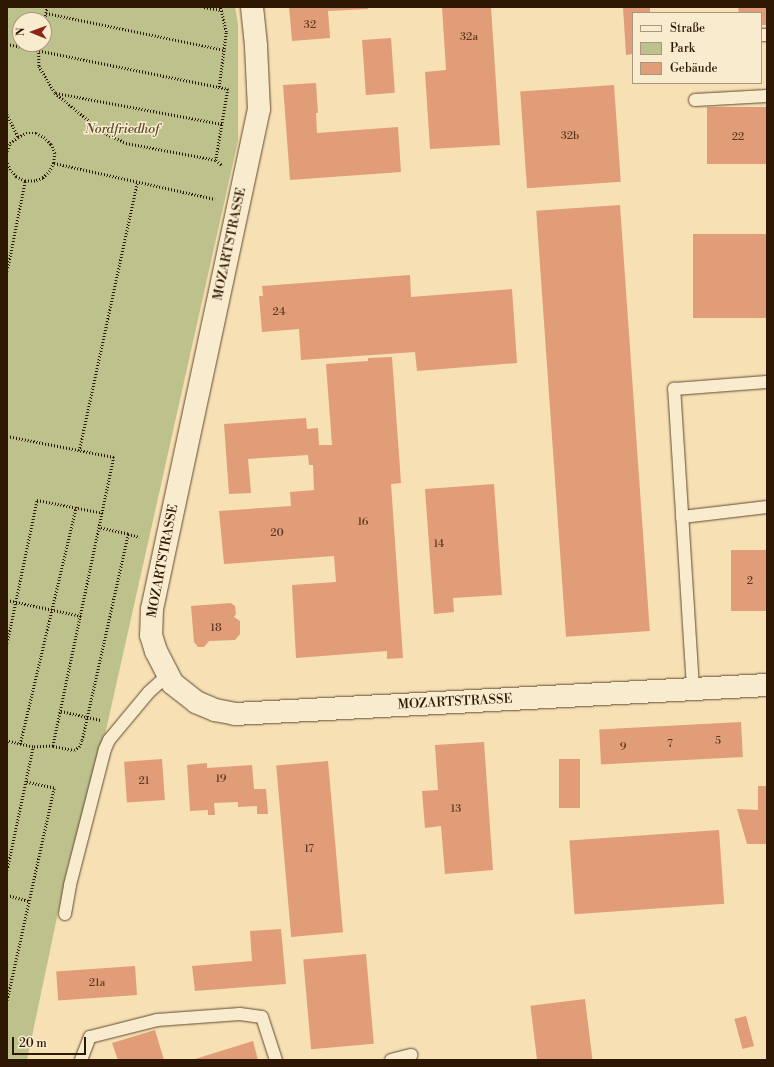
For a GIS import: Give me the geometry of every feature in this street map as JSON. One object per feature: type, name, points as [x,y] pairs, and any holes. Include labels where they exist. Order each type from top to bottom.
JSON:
[{"type":"street","name":"MOZARTSTRASSE","points":[[252,7],[256,46],[259,109],[152,609],[151,635],[156,652],[172,683],[196,702],[215,710],[235,714],[767,685]]},
{"type":"lane","points":[[695,100],[767,96]]},
{"type":"lane","points":[[693,688],[674,389],[767,382]]},
{"type":"lane","points":[[682,517],[767,508]]},
{"type":"lane","points":[[65,914],[70,885],[105,749],[109,740],[149,692],[168,675]]},
{"type":"lane","points":[[81,1060],[90,1038],[157,1020],[240,1014],[262,1017],[276,1060]]},
{"type":"lane","points":[[392,1060],[411,1055]]},
{"type":"path","points":[[204,7],[221,9],[226,32],[225,50],[219,87]]},
{"type":"path","points":[[52,15],[225,50]]},
{"type":"path","points":[[38,52],[39,66],[55,93],[104,133],[126,143],[216,160],[222,164],[220,172]]},
{"type":"path","points":[[48,52],[228,88],[216,160]]},
{"type":"path","points":[[55,93],[222,124]]},
{"type":"path","points":[[7,114],[18,136]]},
{"type":"path","points":[[7,151],[10,143],[18,136],[26,133],[44,137],[51,144],[55,153],[54,163],[50,172],[43,178],[35,181],[25,181],[16,177],[10,170],[7,163]]},
{"type":"path","points":[[54,163],[215,200],[216,193]]},
{"type":"path","points":[[7,271],[25,181]]},
{"type":"path","points":[[79,451],[137,182]]},
{"type":"path","points":[[7,436],[114,457],[53,746]]},
{"type":"path","points":[[7,643],[37,500],[103,512]]},
{"type":"path","points":[[20,744],[76,507]]},
{"type":"path","points":[[99,528],[140,537]]},
{"type":"path","points":[[7,740],[33,747],[53,746],[74,750],[79,747],[82,740],[128,534]]},
{"type":"path","points":[[7,600],[81,616]]},
{"type":"path","points":[[7,870],[33,747]]},
{"type":"path","points":[[7,1000],[54,788],[26,782]]},
{"type":"path","points":[[7,895],[29,901]]},
{"type":"green space","name":"Nordfriedhof","points":[[7,7],[235,7],[238,24],[238,141],[102,748],[68,865],[27,1060],[7,1060]]},
{"type":"building","points":[[289,7],[367,7],[368,9],[328,11],[330,38],[292,41]]},
{"type":"building","points":[[442,7],[491,7],[500,145],[430,149],[425,72],[446,70]]},
{"type":"building","points":[[623,7],[650,7],[650,12],[632,12],[632,54],[626,55]]},
{"type":"building","points":[[738,7],[767,7],[767,25],[762,25],[762,12],[739,12]]},
{"type":"building","points":[[391,38],[395,93],[366,95],[362,40]]},
{"type":"building","points":[[316,83],[318,113],[316,113],[317,133],[398,127],[401,172],[290,180],[283,85]]},
{"type":"building","points":[[614,85],[621,182],[527,188],[520,92]]},
{"type":"building","points":[[707,107],[767,107],[767,164],[707,164]]},
{"type":"building","points":[[620,205],[650,631],[566,637],[536,211]]},
{"type":"building","points":[[693,234],[767,234],[767,318],[693,318]]},
{"type":"building","points":[[410,275],[411,297],[512,289],[517,363],[417,371],[415,352],[301,360],[299,329],[262,332],[259,296],[263,296],[262,286]]},
{"type":"building","points":[[392,357],[401,483],[391,484],[403,658],[387,659],[387,651],[296,658],[292,585],[336,582],[334,556],[224,564],[219,511],[291,506],[290,492],[314,490],[313,465],[309,465],[308,455],[248,459],[251,493],[229,494],[224,424],[306,418],[307,429],[318,428],[319,445],[332,445],[326,364],[368,361],[368,358]]},
{"type":"building","points":[[494,484],[502,595],[453,598],[454,612],[434,614],[425,489]]},
{"type":"building","points":[[731,550],[767,550],[767,611],[731,611]]},
{"type":"building","points":[[231,603],[235,606],[236,614],[234,617],[240,621],[240,634],[235,640],[209,641],[204,647],[198,647],[194,642],[191,606]]},
{"type":"building","points":[[741,722],[743,757],[601,764],[599,729]]},
{"type":"building","points":[[484,742],[493,870],[445,874],[441,826],[425,828],[422,791],[438,790],[435,745]]},
{"type":"building","points":[[162,759],[165,800],[127,803],[124,762]]},
{"type":"building","points":[[559,759],[580,759],[580,808],[559,808]]},
{"type":"building","points":[[328,761],[343,932],[291,937],[276,766]]},
{"type":"building","points":[[207,763],[207,768],[252,765],[254,789],[266,789],[268,814],[257,814],[257,806],[238,807],[238,802],[214,803],[215,815],[208,815],[208,810],[190,811],[187,765]]},
{"type":"building","points":[[758,786],[767,786],[767,844],[747,844],[737,809],[758,810]]},
{"type":"building","points":[[719,830],[724,904],[575,914],[569,840]]},
{"type":"building","points":[[281,929],[286,984],[195,991],[192,966],[252,961],[250,931]]},
{"type":"building","points":[[366,954],[374,1044],[311,1049],[303,959]]},
{"type":"building","points":[[135,966],[137,995],[58,1000],[56,972]]},
{"type":"building","points":[[585,999],[592,1060],[537,1060],[530,1006]]},
{"type":"building","points":[[746,1016],[754,1046],[742,1049],[734,1019]]},
{"type":"building","points":[[155,1030],[164,1060],[118,1060],[112,1043]]},
{"type":"building","points":[[253,1041],[258,1060],[192,1060]]}]
